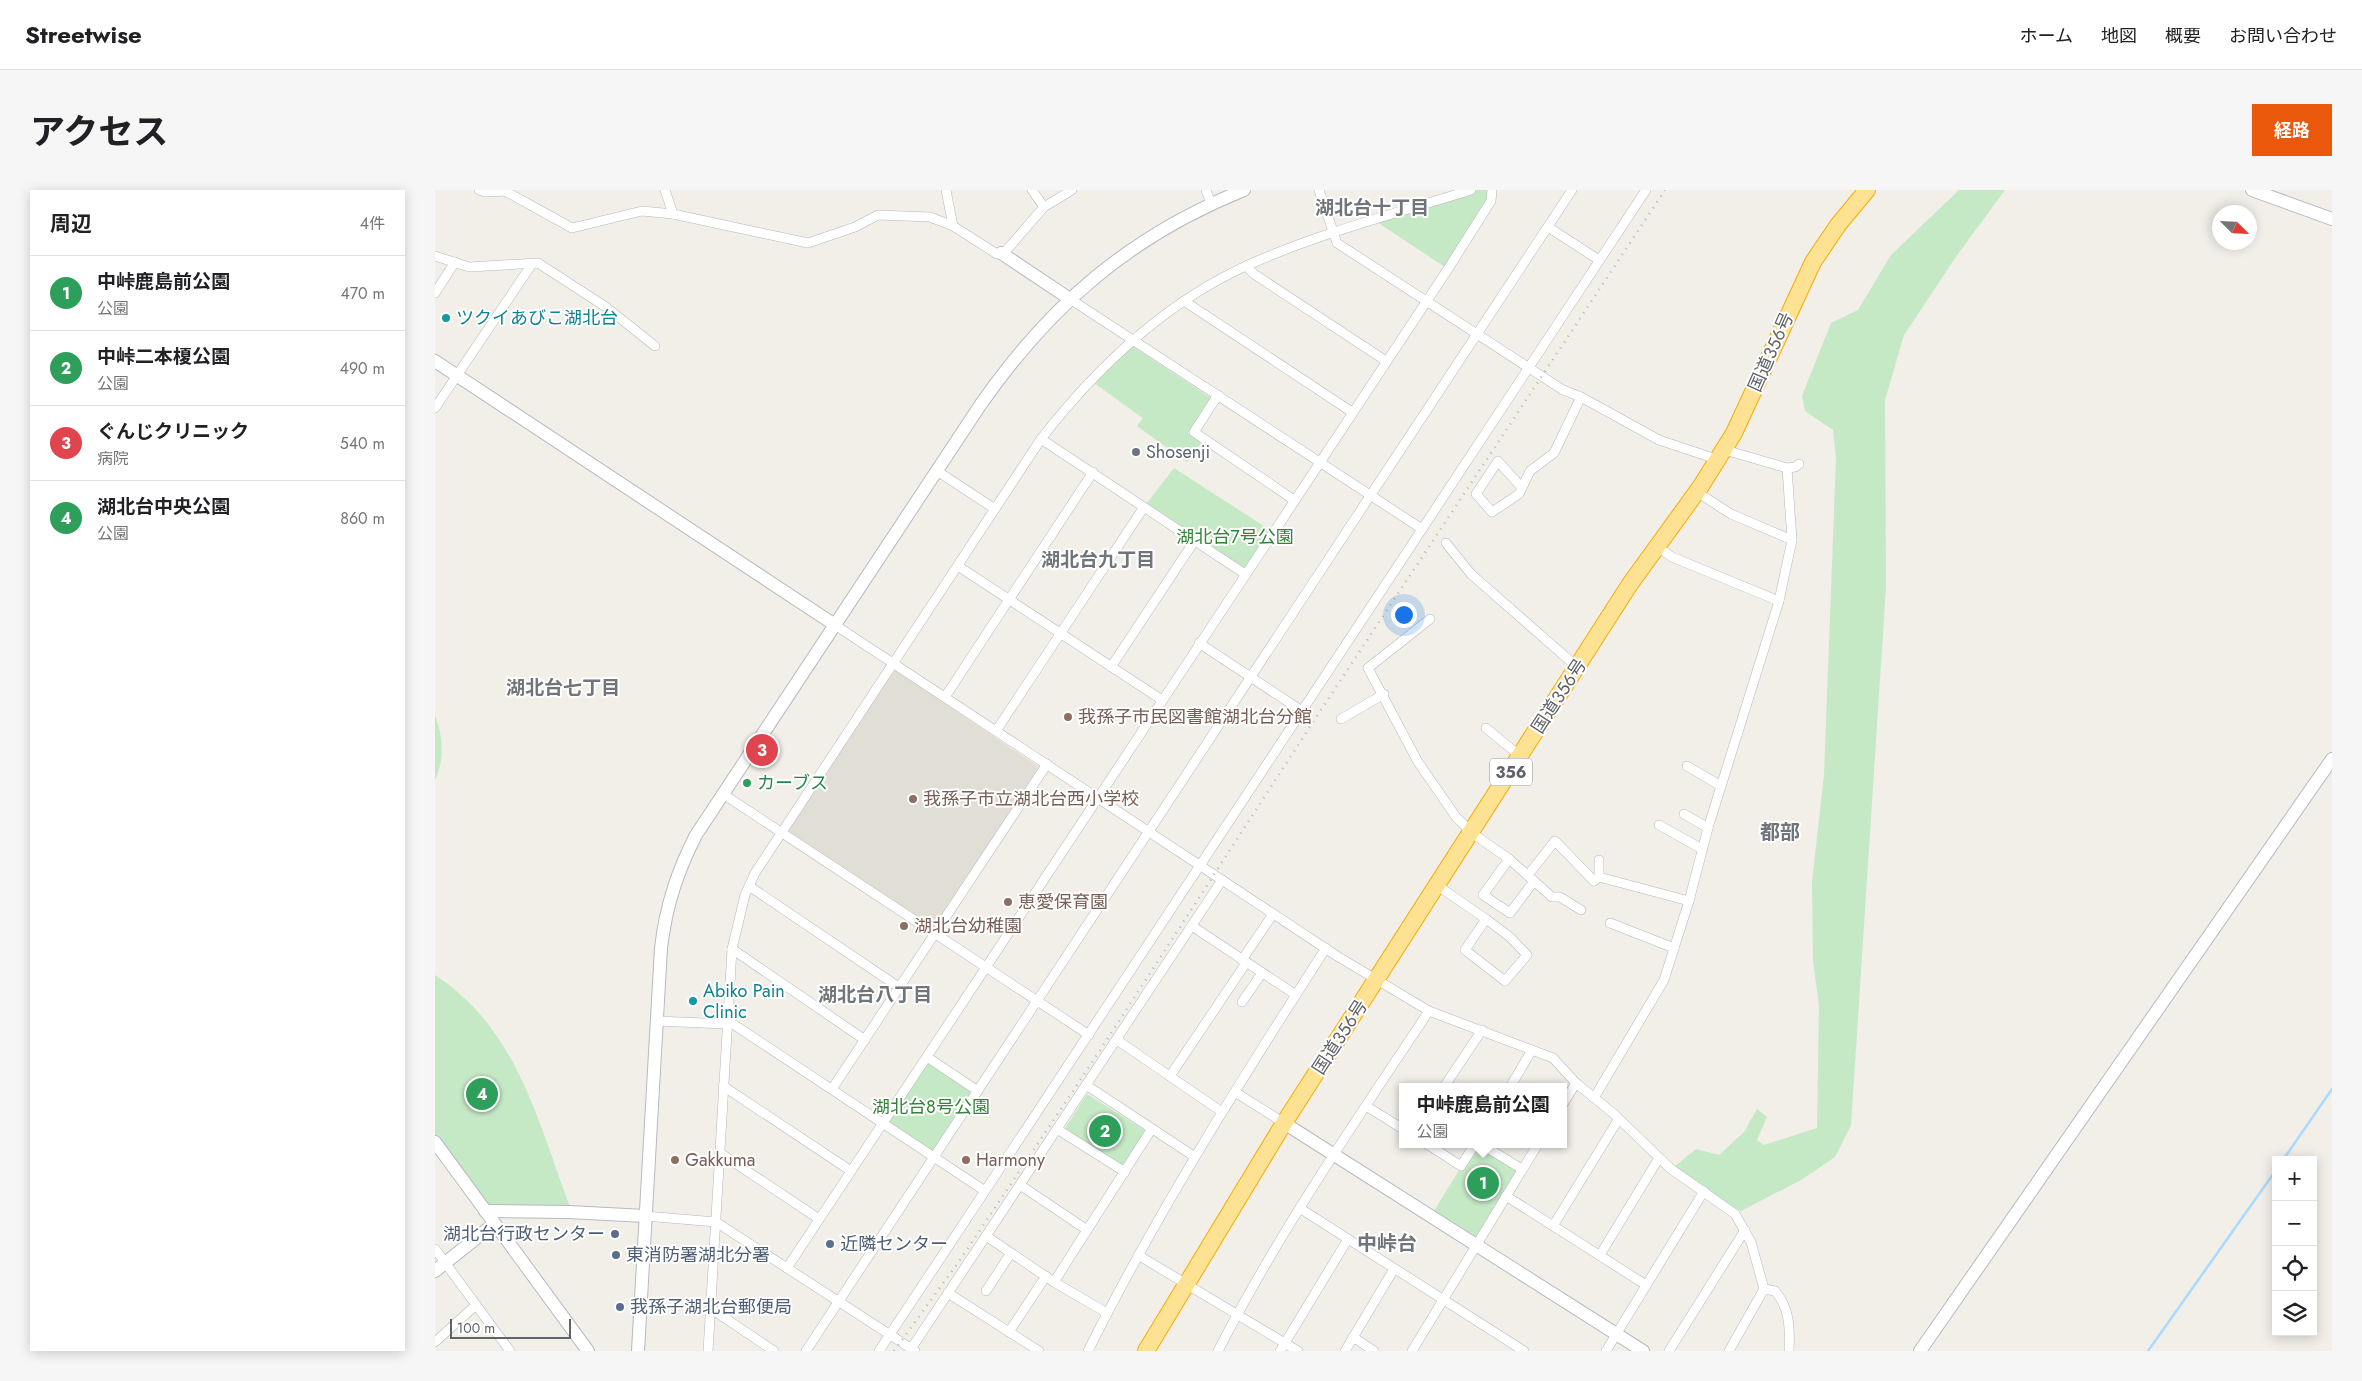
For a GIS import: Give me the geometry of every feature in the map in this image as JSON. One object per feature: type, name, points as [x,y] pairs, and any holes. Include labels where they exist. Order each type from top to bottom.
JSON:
[{"type":"highway","name":"国道356号","points":[[1146,1351],[1284,1123],[1577,667],[1656,546],[1722,455],[1813,262],[1838,225],[1867,190]]},
{"type":"street","points":[[479,190],[485,192],[505,191],[572,228],[642,211],[673,214],[808,243],[855,227],[878,215],[930,217],[953,226],[997,254],[1003,253],[1044,207],[1072,190]]},
{"type":"street","points":[[665,190],[673,214]]},
{"type":"street","points":[[946,190],[953,226]]},
{"type":"street","points":[[1032,190],[1044,207]]},
{"type":"street","points":[[1206,190],[1211,204]]},
{"type":"street","points":[[638,1351],[661,948],[670,895],[678,872],[696,835],[1009,365],[1043,326],[1070,299],[1128,252],[1182,218],[1245,190]]},
{"type":"street","points":[[1319,190],[1337,243],[1563,390],[1581,397],[1659,440],[1787,468],[1795,467],[1799,464]]},
{"type":"street","points":[[708,1351],[731,949],[749,886],[755,872],[1041,439],[1095,376],[1133,339],[1184,301],[1246,266],[1290,247],[1471,190]]},
{"type":"street","points":[[787,1268],[1491,201],[1492,190]]},
{"type":"street","points":[[806,1351],[1572,190]]},
{"type":"street","points":[[879,1351],[1646,190]]},
{"type":"street","points":[[2252,190],[2332,219]]},
{"type":"street","points":[[1548,227],[1599,260]]},
{"type":"street","points":[[1003,253],[1070,299],[1422,529]]},
{"type":"street","points":[[435,256],[469,267],[538,264],[606,307],[655,346]]},
{"type":"street","points":[[435,293],[455,262]]},
{"type":"street","points":[[435,408],[532,264]]},
{"type":"street","points":[[1246,266],[1254,274],[1386,361]]},
{"type":"street","points":[[1184,301],[1352,412]]},
{"type":"street","points":[[435,361],[1273,914],[1378,979],[1388,988],[1429,1011],[1553,1058],[1576,1083],[1614,1114],[1671,1170],[1735,1214],[1745,1230],[1751,1242],[1764,1289],[1729,1351]]},
{"type":"street","points":[[1218,395],[1194,432],[1294,500]]},
{"type":"street","points":[[1522,488],[1498,461],[1476,494],[1492,512],[1519,494],[1522,488],[1530,471],[1554,453],[1581,397]]},
{"type":"street","points":[[1041,439],[1245,574]]},
{"type":"street","points":[[1594,1098],[1658,992],[1689,901],[1708,828],[1779,601],[1792,540],[1787,468]]},
{"type":"street","points":[[937,471],[995,510]]},
{"type":"street","points":[[945,697],[1093,472]]},
{"type":"street","points":[[1697,492],[1731,514],[1792,540]]},
{"type":"street","points":[[996,731],[1144,507]]},
{"type":"street","points":[[1111,667],[1195,540]]},
{"type":"street","points":[[1446,542],[1471,574],[1577,667]]},
{"type":"street","points":[[1656,546],[1673,557],[1779,601]]},
{"type":"street","points":[[958,566],[1162,700]]},
{"type":"street","points":[[1430,619],[1368,668],[1384,694],[1418,762],[1456,817],[1472,833],[1509,859],[1552,897],[1560,897],[1581,910]]},
{"type":"street","points":[[1199,643],[1302,711]]},
{"type":"street","points":[[1341,718],[1384,694]]},
{"type":"street","points":[[1486,728],[1520,756]]},
{"type":"street","points":[[1920,1351],[2332,760]]},
{"type":"street","points":[[832,1090],[1047,764]]},
{"type":"street","points":[[1687,766],[1721,786]]},
{"type":"street","points":[[723,794],[1089,1035]]},
{"type":"street","points":[[1684,814],[1708,828]]},
{"type":"street","points":[[1659,825],[1702,849]]},
{"type":"street","points":[[1509,859],[1483,895],[1510,913],[1555,841],[1595,881],[1599,878],[1689,901]]},
{"type":"street","points":[[1599,860],[1599,878]]},
{"type":"street","points":[[485,1211],[569,1212],[716,1222],[913,1350],[948,1293],[1222,880]]},
{"type":"street","points":[[749,886],[900,988]]},
{"type":"street","points":[[1438,886],[1486,919],[1510,937],[1527,955],[1505,981],[1465,950],[1486,919]]},
{"type":"street","points":[[1170,1076],[1273,914]]},
{"type":"street","points":[[1610,923],[1674,948]]},
{"type":"street","points":[[1192,926],[1295,995]]},
{"type":"street","points":[[1088,1351],[1138,1255],[1195,1157],[1326,948]]},
{"type":"street","points":[[731,949],[865,1040]]},
{"type":"street","points":[[1242,1002],[1262,973]]},
{"type":"street","points":[[1218,1351],[1237,1313],[1334,1154],[1429,1011]]},
{"type":"street","points":[[657,1021],[726,1022],[985,1191]]},
{"type":"street","points":[[1447,1083],[1482,1030]]},
{"type":"street","points":[[1117,1040],[1222,1112]]},
{"type":"street","points":[[1512,1083],[1532,1050]]},
{"type":"street","points":[[927,1057],[978,1091]]},
{"type":"street","points":[[1567,1098],[1576,1083]]},
{"type":"street","points":[[1086,1085],[1151,1130],[1195,1157]]},
{"type":"street","points":[[723,1086],[851,1171]]},
{"type":"street","points":[[1235,1092],[1643,1351]]},
{"type":"street","points":[[1366,1106],[1399,1127]]},
{"type":"street","points":[[1553,1226],[1618,1120]]},
{"type":"street","points":[[1057,1129],[1125,1172]]},
{"type":"street","points":[[1009,1332],[1087,1230],[1151,1130]]},
{"type":"street","points":[[435,1142],[588,1351]]},
{"type":"street","points":[[1433,1148],[1461,1166],[1472,1148]]},
{"type":"street","points":[[1488,1148],[1522,1169]]},
{"type":"street","points":[[1412,1351],[1535,1148]]},
{"type":"street","points":[[720,1153],[819,1219]]},
{"type":"street","points":[[1600,1255],[1659,1158]]},
{"type":"street","points":[[1020,1185],[1087,1230]]},
{"type":"street","points":[[1606,1351],[1704,1191]]},
{"type":"street","points":[[1506,1196],[1646,1285]]},
{"type":"street","points":[[1301,1209],[1524,1351]]},
{"type":"street","points":[[440,1267],[494,1224]]},
{"type":"street","points":[[1669,1351],[1745,1230]]},
{"type":"street","points":[[986,1236],[1050,1279],[1107,1313]]},
{"type":"street","points":[[1282,1347],[1348,1239]]},
{"type":"street","points":[[435,1249],[440,1267],[476,1305],[508,1350]]},
{"type":"street","points":[[986,1291],[1011,1253]]},
{"type":"street","points":[[1138,1255],[1237,1313],[1282,1347],[1298,1351]]},
{"type":"street","points":[[1345,1351],[1394,1269]]},
{"type":"street","points":[[1764,1289],[1775,1291],[1784,1303],[1788,1314],[1789,1351]]},
{"type":"street","points":[[948,1293],[1039,1351]]},
{"type":"street","points":[[435,1342],[476,1305]]},
{"type":"street","points":[[710,1308],[774,1351]]},
{"type":"street","points":[[1353,1337],[1374,1351]]},
{"type":"shaded area","name":"我孫子市立湖北台西小学校","points":[[894,669],[1039,767],[933,928],[786,831]]},
{"type":"green space","points":[[1471,190],[1492,190],[1448,269],[1374,220]]},
{"type":"green space","points":[[1959,190],[2005,190],[1955,258],[1904,335],[1885,400],[1886,587],[1851,1125],[1835,1157],[1801,1180],[1741,1211],[1726,1205],[1674,1167],[1696,1149],[1719,1155],[1744,1132],[1757,1109],[1767,1117],[1757,1140],[1764,1145],[1817,1128],[1819,1005],[1813,961],[1812,882],[1824,775],[1836,459],[1833,430],[1805,411],[1802,396],[1831,323],[1858,310],[1891,255]]},
{"type":"green space","points":[[1132,346],[1211,398],[1188,433],[1201,443],[1187,462],[1137,426],[1143,418],[1094,383]]},
{"type":"green space","name":"湖北台7号公園","points":[[1174,468],[1273,532],[1245,574],[1144,507]]},
{"type":"green space","points":[[435,715],[440,731],[442,756],[435,780]]},
{"type":"green space","points":[[435,975],[464,997],[487,1023],[506,1051],[536,1113],[572,1212],[485,1211],[435,1142]]},
{"type":"green space","name":"湖北台8号公園","points":[[927,1057],[978,1091],[934,1157],[883,1123]]},
{"type":"green space","points":[[1087,1094],[1146,1131],[1123,1168],[1064,1130]]},
{"type":"green space","points":[[1473,1148],[1483,1148],[1522,1169],[1477,1245],[1431,1216]]},
{"type":"waterway","points":[[2286,1156],[2332,1089]]},
{"type":"waterway","points":[[2148,1351],[2272,1176]]},
{"type":"railway","points":[[894,1351],[960,1260],[1095,1058],[1315,719],[1665,190]]},
{"type":"place","name":"ツクイあびこ湖北台","points":[[446,318]]},
{"type":"place","name":"Shosenji","points":[[1136,452]]},
{"type":"place","name":"我孫子市民図書館湖北台分館","points":[[1068,717]]},
{"type":"place","name":"ぐんじクリニック","points":[[762,750]]},
{"type":"place","name":"カーブス","points":[[747,783]]},
{"type":"place","name":"我孫子市立湖北台西小学校","points":[[913,799]]},
{"type":"place","name":"恵愛保育園","points":[[1008,902]]},
{"type":"place","name":"湖北台幼稚園","points":[[904,926]]},
{"type":"place","name":"Abiko Pain Clinic","points":[[693,1001]]},
{"type":"place","name":"湖北台中央公園","points":[[482,1094]]},
{"type":"place","name":"中峠二本榎公園","points":[[1105,1131]]},
{"type":"place","name":"Gakkuma","points":[[675,1160]]},
{"type":"place","name":"Harmony","points":[[966,1160]]},
{"type":"place","name":"中峠鹿島前公園","points":[[1483,1183]]},
{"type":"place","name":"湖北台行政センター","points":[[615,1234]]},
{"type":"place","name":"近隣センター","points":[[830,1244]]},
{"type":"place","name":"東消防署湖北分署","points":[[616,1255]]},
{"type":"place","name":"我孫子湖北台郵便局","points":[[620,1307]]},
{"type":"district","name":"湖北台十丁目","points":[[1372,207]]},
{"type":"district","name":"湖北台九丁目","points":[[1098,559]]},
{"type":"district","name":"湖北台七丁目","points":[[563,687]]},
{"type":"district","name":"都部","points":[[1780,832]]},
{"type":"district","name":"湖北台八丁目","points":[[875,994]]},
{"type":"district","name":"中峠台","points":[[1387,1243]]}]
